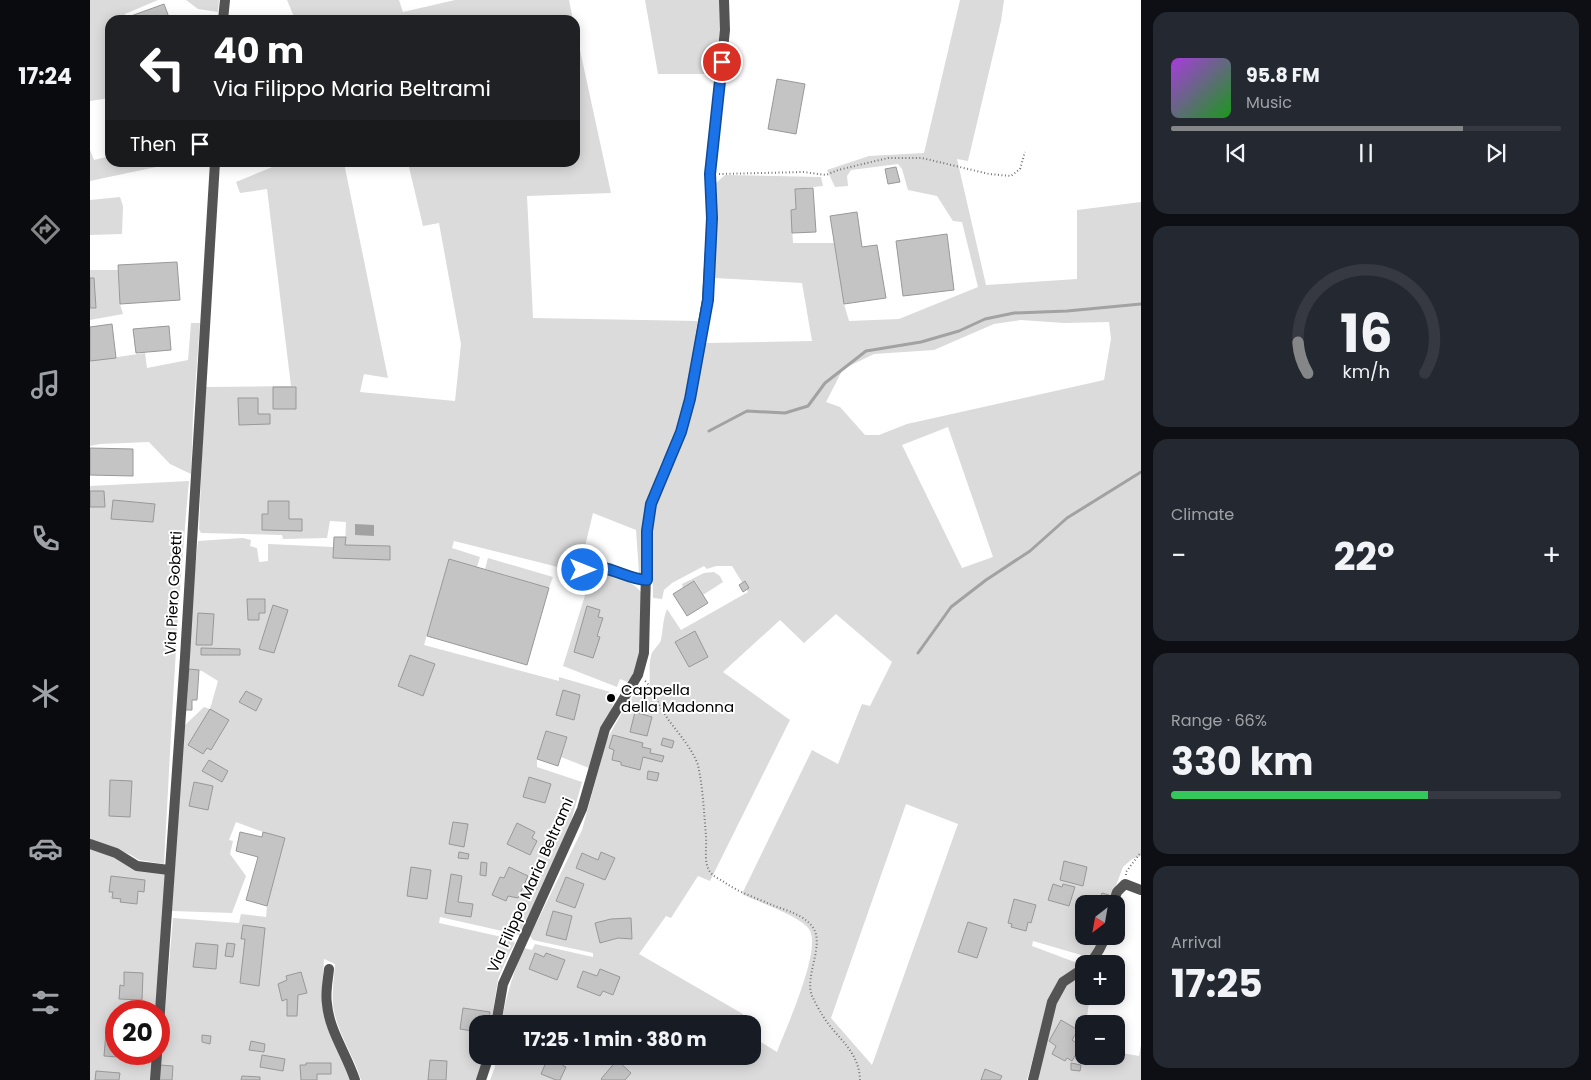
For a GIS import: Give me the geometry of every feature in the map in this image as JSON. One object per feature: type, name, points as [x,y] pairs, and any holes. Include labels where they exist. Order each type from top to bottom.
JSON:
[{"type":"street","points":[[224,15],[225,0]]},
{"type":"street","name":"Via Filippo Maria Beltrami","points":[[498,1015],[503,984],[582,809],[606,729],[638,675],[644,653],[647,531],[651,504],[681,432],[690,399],[708,300],[712,218],[710,176],[725,30],[724,0]]},
{"type":"street","name":"Via Piero Gobetti","points":[[161,1000],[185,657],[214,167]]},
{"type":"street","points":[[90,844],[116,853],[138,866],[169,870]]},
{"type":"street","points":[[1116,895],[1125,884],[1141,890]]},
{"type":"street","points":[[329,969],[326,1004],[331,1023],[350,1064],[355,1080]]},
{"type":"street","points":[[1033,1080],[1052,1002],[1063,982],[1075,974]]},
{"type":"street","points":[[155,1080],[156,1065]]},
{"type":"street","points":[[481,1080],[486,1065]]},
{"type":"lane","points":[[583,570],[588,567],[598,567],[637,580],[647,580]]},
{"type":"path","points":[[710,176],[731,172],[803,172],[826,175],[838,170],[888,158],[922,158],[989,174],[1011,176],[1020,169],[1025,152]]},
{"type":"path","points":[[638,675],[649,685],[660,707],[694,754],[698,765],[706,838],[706,862],[711,873],[756,898],[800,916],[812,926],[816,937],[815,958],[810,978],[811,994],[823,1017],[842,1038],[856,1059],[860,1080]]},
{"type":"path","points":[[1125,884],[1126,872],[1141,852]]},
{"type":"shaded area","points":[[90,0],[158,0],[125,15],[105,15],[105,99],[90,101]]},
{"type":"shaded area","points":[[186,0],[219,0],[218,12],[198,9]]},
{"type":"shaded area","points":[[287,0],[399,0],[403,12],[455,0],[569,0],[572,15],[293,15]]},
{"type":"shaded area","points":[[645,0],[721,0],[718,74],[658,74]]},
{"type":"shaded area","points":[[960,0],[1004,0],[1001,21],[968,161],[957,159],[986,285],[1077,279],[1077,210],[1141,202],[1141,856],[1132,859],[1123,867],[1112,895],[1075,895],[1075,945],[1098,945],[1090,955],[1081,955],[1033,941],[1032,946],[1075,962],[1075,971],[1045,1013],[1027,1080],[490,1080],[495,1065],[761,1065],[761,1042],[777,1052],[807,970],[812,939],[809,929],[797,919],[742,894],[812,750],[838,764],[862,704],[870,706],[892,662],[836,614],[804,643],[780,620],[723,672],[790,720],[710,881],[698,876],[671,918],[666,916],[639,954],[743,1015],[503,1015],[510,985],[524,948],[532,950],[535,944],[593,957],[593,953],[533,940],[530,936],[582,830],[607,739],[624,709],[641,685],[649,691],[651,656],[661,640],[667,609],[681,630],[748,592],[732,566],[716,566],[707,569],[704,566],[672,583],[664,590],[662,599],[653,598],[652,542],[654,505],[705,343],[812,341],[802,283],[715,278],[716,183],[725,175],[821,177],[823,186],[795,189],[796,209],[791,210],[793,243],[834,243],[844,304],[849,321],[899,319],[978,287],[962,222],[953,221],[937,196],[908,190],[902,169],[898,164],[851,170],[847,176],[848,186],[835,187],[827,170],[869,156],[924,153]],"holes":[[[1021,320],[1064,323],[1109,322],[1111,339],[1104,380],[907,424],[879,435],[865,435],[840,407],[826,402],[843,369],[874,354],[934,350],[994,324]],[[948,427],[993,557],[962,568],[902,445]],[[906,804],[958,824],[872,1065],[831,1018]]]},
{"type":"shaded area","points":[[580,50],[611,193],[527,196],[533,318],[698,321],[683,410],[675,436],[660,466],[647,501],[642,573],[639,573],[636,530],[593,513],[581,563],[570,570],[454,541],[452,548],[480,557],[477,567],[449,559],[424,645],[559,681],[559,677],[617,694],[589,768],[561,757],[567,737],[546,731],[537,759],[537,767],[582,782],[568,832],[520,935],[440,917],[439,923],[511,939],[515,943],[498,979],[492,1015],[469,1015],[469,1065],[483,1065],[479,1080],[361,1080],[336,1020],[333,1006],[335,964],[324,959],[322,990],[350,1080],[159,1080],[160,1065],[170,1065],[170,1000],[166,1000],[173,918],[239,923],[241,914],[266,917],[267,906],[285,838],[236,822],[229,840],[233,841],[230,854],[246,876],[232,913],[172,911],[184,726],[204,707],[210,709],[218,681],[202,671],[189,669],[192,598],[198,541],[243,538],[251,540],[250,546],[257,548],[259,562],[268,561],[268,544],[333,547],[333,558],[390,559],[390,546],[396,546],[345,545],[346,522],[330,521],[327,538],[283,539],[282,535],[201,533],[199,529],[206,387],[291,386],[267,189],[240,193],[236,182],[272,167],[345,167],[388,378],[364,374],[360,392],[455,401],[461,344],[439,223],[423,226],[409,167],[580,167]]},
{"type":"shaded area","points":[[90,150],[94,160],[105,157],[105,167],[156,167],[90,181]]},
{"type":"shaded area","points":[[120,197],[123,206],[122,234],[90,235],[90,200]]},
{"type":"shaded area","points":[[90,270],[118,270],[120,304],[123,314],[90,320]]},
{"type":"shaded area","points":[[191,323],[200,323],[191,474],[170,464],[149,442],[90,446],[90,361],[145,353],[147,368],[188,360]]},
{"type":"shaded area","points":[[189,481],[178,624],[164,864],[139,860],[108,845],[90,841],[90,486]]},
{"type":"shaded area","points":[[355,524],[374,525],[374,536],[355,535]]},
{"type":"shaded area","points":[[488,558],[553,577],[549,588],[485,569]]},
{"type":"shaded area","points":[[714,572],[720,576],[723,582],[703,595],[695,581],[683,588],[682,584],[704,573]]},
{"type":"shaded area","points":[[592,573],[625,580],[641,592],[642,627],[637,665],[633,675],[627,682],[620,679],[617,687],[563,666]]},
{"type":"shaded area","points":[[90,849],[167,872],[158,1000],[105,1000],[105,1065],[152,1065],[151,1080],[90,1080]]},
{"type":"shaded area","points":[[1075,978],[1075,1005],[1089,1005],[1087,1015],[1075,1015],[1075,1065],[1125,1065],[1125,1054],[1139,1056],[1141,1045],[1141,1080],[1037,1080],[1056,1004],[1065,985]]},
{"type":"building","points":[[164,4],[168,15],[134,15]]},
{"type":"building","points":[[777,79],[805,84],[796,134],[768,129]]},
{"type":"building","points":[[896,167],[900,182],[888,184],[885,169]]},
{"type":"building","points":[[813,188],[816,232],[792,233],[791,210],[796,209],[795,189]]},
{"type":"building","points":[[857,212],[862,247],[877,245],[886,298],[844,304],[830,216]]},
{"type":"building","points":[[947,234],[954,290],[903,296],[896,241]]},
{"type":"building","points":[[177,262],[180,300],[120,304],[118,265]]},
{"type":"building","points":[[90,278],[94,278],[96,308],[90,308]]},
{"type":"building","points":[[112,324],[116,358],[90,361],[90,327]]},
{"type":"building","points":[[169,326],[171,350],[136,353],[133,329]]},
{"type":"building","points":[[273,387],[296,387],[296,409],[273,409]]},
{"type":"building","points":[[238,398],[258,398],[258,414],[270,414],[270,424],[239,425]]},
{"type":"building","points":[[90,448],[133,449],[133,476],[90,475]]},
{"type":"building","points":[[90,491],[104,491],[105,507],[90,507]]},
{"type":"building","points":[[113,500],[155,504],[153,522],[111,519]]},
{"type":"building","points":[[268,501],[289,501],[289,519],[302,519],[302,531],[262,530],[262,514],[268,514]]},
{"type":"building","points":[[334,537],[346,537],[345,545],[390,546],[390,560],[333,558]]},
{"type":"building","points":[[449,559],[549,588],[527,665],[427,636]]},
{"type":"building","points":[[694,581],[708,603],[687,616],[673,594]]},
{"type":"building","points":[[745,581],[749,588],[743,592],[739,585]]},
{"type":"building","points":[[247,599],[265,599],[265,613],[259,613],[259,620],[248,620]]},
{"type":"building","points":[[273,605],[288,610],[274,653],[259,649]]},
{"type":"building","points":[[587,606],[600,610],[598,617],[603,618],[597,636],[600,637],[593,658],[574,652]]},
{"type":"building","points":[[198,613],[214,614],[212,645],[196,645]]},
{"type":"building","points":[[695,631],[708,657],[689,667],[675,642]]},
{"type":"building","points":[[201,648],[240,649],[240,655],[201,655]]},
{"type":"building","points":[[410,655],[435,664],[423,696],[398,686]]},
{"type":"building","points":[[189,669],[199,670],[197,700],[192,700],[192,710],[185,710]]},
{"type":"building","points":[[563,690],[580,695],[574,720],[556,715]]},
{"type":"building","points":[[246,691],[262,699],[256,711],[239,702]]},
{"type":"building","points":[[210,709],[229,720],[211,750],[207,748],[203,754],[188,745]]},
{"type":"building","points":[[635,712],[652,717],[647,736],[630,732]]},
{"type":"building","points":[[546,731],[567,737],[558,766],[537,759]]},
{"type":"building","points":[[613,735],[643,743],[642,747],[651,749],[650,753],[664,756],[662,762],[643,757],[640,770],[621,765],[621,762],[612,760],[614,750],[609,748]]},
{"type":"building","points":[[663,738],[674,741],[672,748],[661,745]]},
{"type":"building","points":[[209,760],[228,771],[222,782],[202,771]]},
{"type":"building","points":[[648,771],[659,773],[657,781],[647,779]]},
{"type":"building","points":[[529,777],[551,784],[545,803],[523,797]]},
{"type":"building","points":[[110,780],[132,781],[130,817],[109,816]]},
{"type":"building","points":[[194,782],[213,786],[208,810],[189,806]]},
{"type":"building","points":[[453,822],[468,824],[464,847],[449,844]]},
{"type":"building","points":[[517,823],[535,832],[532,838],[537,841],[530,855],[507,844]]},
{"type":"building","points":[[240,832],[262,837],[263,832],[285,838],[267,906],[246,900],[258,857],[236,851]]},
{"type":"building","points":[[459,852],[469,854],[468,859],[458,858]]},
{"type":"building","points":[[601,852],[615,858],[605,880],[576,868],[582,853],[598,860]]},
{"type":"building","points":[[1064,861],[1087,867],[1083,886],[1060,880]]},
{"type":"building","points":[[481,862],[487,863],[486,876],[480,875]]},
{"type":"building","points":[[411,867],[431,870],[427,899],[407,896]]},
{"type":"building","points":[[509,867],[528,876],[518,898],[508,896],[506,901],[492,895],[500,877],[504,878]]},
{"type":"building","points":[[451,874],[462,876],[458,902],[473,904],[471,917],[445,913]]},
{"type":"building","points":[[111,876],[145,880],[144,892],[138,891],[137,904],[120,902],[121,899],[112,898],[113,892],[109,892]]},
{"type":"building","points":[[566,877],[584,884],[575,908],[556,901]]},
{"type":"building","points":[[1053,884],[1062,887],[1063,884],[1075,887],[1069,906],[1048,900]]},
{"type":"building","points":[[1014,899],[1036,905],[1031,923],[1028,922],[1026,931],[1011,927],[1012,924],[1008,923]]},
{"type":"building","points":[[553,911],[572,916],[566,940],[546,935]]},
{"type":"building","points":[[631,918],[632,939],[618,938],[600,943],[595,923],[611,919]]},
{"type":"building","points":[[968,922],[987,928],[977,958],[958,952]]},
{"type":"building","points":[[243,925],[265,928],[259,986],[240,983],[245,939],[241,939]]},
{"type":"building","points":[[196,943],[218,945],[216,969],[193,967]]},
{"type":"building","points":[[227,943],[235,944],[233,957],[225,956]]},
{"type":"building","points":[[535,953],[544,957],[546,953],[565,960],[557,980],[529,969]]},
{"type":"building","points":[[600,969],[620,977],[613,995],[603,991],[600,996],[577,987],[583,971],[597,976]]},
{"type":"building","points":[[124,972],[143,973],[142,1000],[119,999],[120,985],[124,986]]},
{"type":"building","points":[[301,972],[307,993],[298,995],[297,1016],[287,1016],[287,999],[282,1001],[278,984],[287,980],[286,976]]},
{"type":"building","points":[[463,1008],[490,1012],[490,1015],[469,1015],[469,1030],[460,1029]]},
{"type":"building","points":[[1061,1020],[1075,1028],[1075,1035],[1072,1040],[1075,1042],[1075,1056],[1072,1061],[1067,1058],[1065,1061],[1052,1054],[1056,1046],[1049,1041]]},
{"type":"building","points":[[202,1035],[211,1036],[210,1044],[202,1042]]},
{"type":"building","points":[[251,1041],[265,1044],[264,1052],[249,1050]]},
{"type":"building","points":[[262,1055],[285,1059],[283,1071],[260,1067]]},
{"type":"building","points":[[430,1060],[447,1061],[446,1080],[428,1080]]},
{"type":"building","points":[[306,1063],[331,1063],[331,1074],[317,1074],[317,1080],[301,1080],[300,1065],[306,1065]]},
{"type":"building","points":[[1071,1063],[1081,1065],[1080,1071],[1071,1070]]},
{"type":"building","points":[[160,1065],[173,1066],[172,1080],[159,1080]]},
{"type":"building","points":[[545,1065],[563,1065],[566,1067],[560,1080],[541,1074]]},
{"type":"building","points":[[613,1065],[622,1065],[631,1073],[625,1080],[601,1079]]},
{"type":"building","points":[[985,1069],[1002,1076],[1000,1080],[981,1080]]},
{"type":"building","points":[[96,1071],[120,1073],[119,1080],[95,1080]]},
{"type":"building","points":[[242,1076],[260,1077],[260,1080],[241,1080]]},
{"type":"waterway","points":[[709,431],[747,411],[785,413],[808,406],[825,383],[866,351],[921,342],[959,331],[985,319],[1014,313],[1067,311],[1141,304]]},
{"type":"waterway","points":[[918,653],[951,607],[986,580],[1030,551],[1067,518],[1141,472]]},
{"type":"place","name":"Cappella della Madonna","points":[[611,698]]},
{"type":"route","points":[[583,570],[588,567],[598,567],[637,580],[647,580],[646,549],[651,504],[681,432],[696,370],[708,300],[712,218],[710,174],[722,62]]}]
